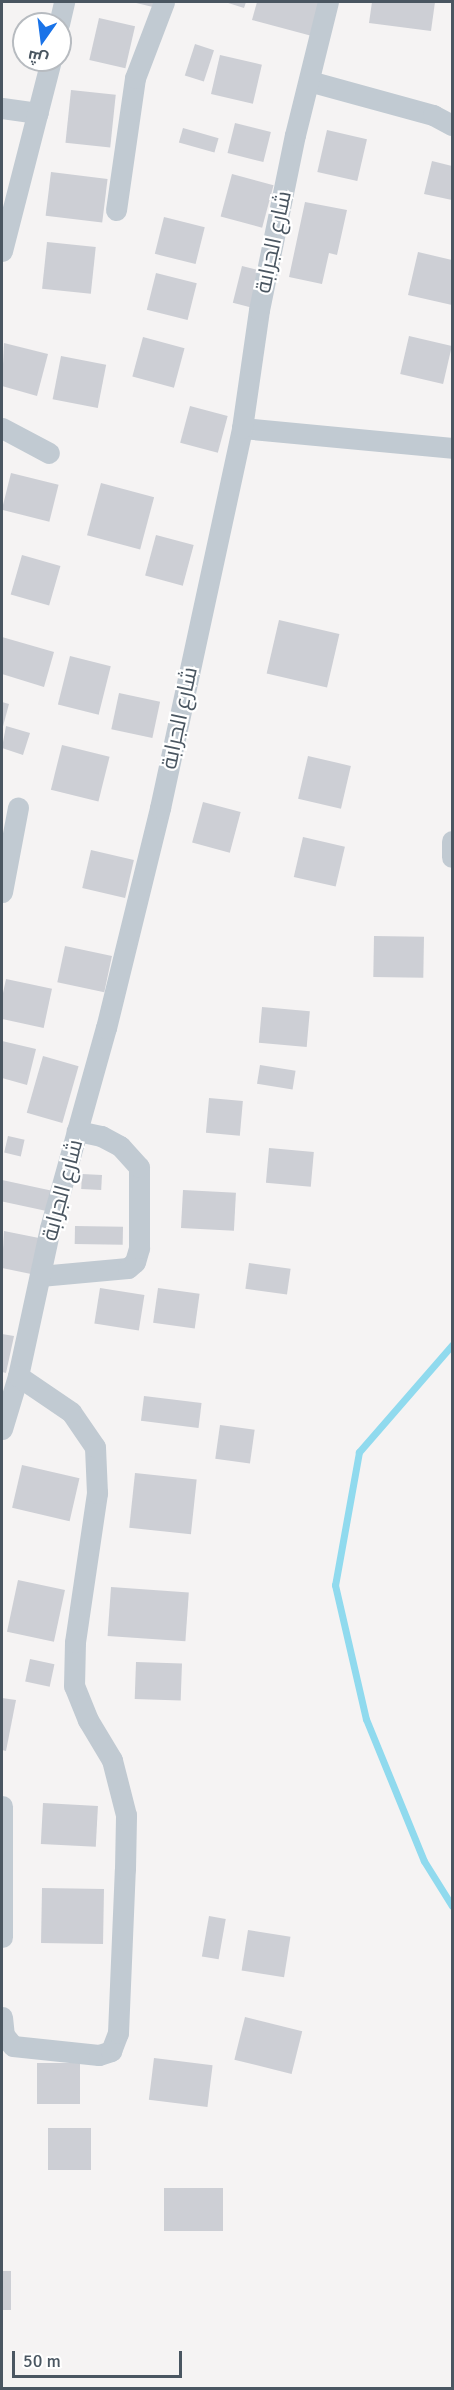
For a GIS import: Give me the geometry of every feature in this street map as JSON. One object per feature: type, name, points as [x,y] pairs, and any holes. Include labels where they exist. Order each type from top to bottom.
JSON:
[{"type":"street","points":[[116,210],[135,78],[164,2]]},
{"type":"street","name":"شارع الجرابة","points":[[2,1429],[18,1376],[40,1276],[157,819],[242,428],[259,310],[328,2]]},
{"type":"street","points":[[2,251],[48,72]]},
{"type":"street","points":[[309,81],[433,115],[453,125]]},
{"type":"street","points":[[2,108],[38,112]]},
{"type":"street","points":[[2,428],[49,453]]},
{"type":"street","points":[[242,428],[453,448]]},
{"type":"street","points":[[2,892],[18,807]]},
{"type":"street","points":[[453,841],[453,857]]},
{"type":"street","points":[[40,1276],[128,1268],[135,1262],[139,1248],[139,1167],[120,1146],[101,1136],[77,1131]]},
{"type":"street","points":[[2,2017],[4,2035],[13,2046],[99,2055],[111,2051],[118,2033],[125,1869],[126,1815],[112,1760],[88,1720],[74,1686],[75,1642],[97,1493],[95,1447],[71,1412],[18,1376]]},
{"type":"street","points":[[2,1806],[2,1937]]},
{"type":"building","points":[[132,2],[154,2],[153,7]]},
{"type":"building","points":[[225,2],[246,2],[244,8]]},
{"type":"building","points":[[257,2],[322,2],[312,36],[252,20]]},
{"type":"building","points":[[372,2],[435,2],[431,31],[369,23]]},
{"type":"building","points":[[99,18],[135,26],[125,68],[89,60]]},
{"type":"building","points":[[195,44],[214,50],[204,82],[185,75]]},
{"type":"building","points":[[220,55],[262,65],[253,104],[211,94]]},
{"type":"building","points":[[71,90],[116,95],[110,147],[65,143]]},
{"type":"building","points":[[235,123],[271,132],[263,162],[228,153]]},
{"type":"building","points":[[183,128],[219,138],[214,153],[179,142]]},
{"type":"building","points":[[327,130],[367,139],[357,181],[317,172]]},
{"type":"building","points":[[432,161],[452,166],[452,200],[424,194]]},
{"type":"building","points":[[51,172],[108,179],[102,223],[46,216]]},
{"type":"building","points":[[232,174],[274,185],[262,228],[221,217]]},
{"type":"building","points":[[305,202],[347,210],[337,255],[329,253],[322,284],[289,277]]},
{"type":"building","points":[[164,217],[205,227],[196,264],[155,254]]},
{"type":"building","points":[[47,242],[96,247],[91,294],[42,289]]},
{"type":"building","points":[[418,252],[452,260],[452,305],[408,295]]},
{"type":"building","points":[[242,266],[262,271],[253,308],[233,303]]},
{"type":"building","points":[[156,273],[197,283],[188,320],[147,310]]},
{"type":"building","points":[[409,336],[452,346],[443,384],[400,374]]},
{"type":"building","points":[[143,337],[185,348],[174,388],[132,377]]},
{"type":"building","points":[[4,343],[48,354],[37,396],[2,386]]},
{"type":"building","points":[[61,356],[106,365],[98,408],[53,399]]},
{"type":"building","points":[[190,406],[228,416],[218,453],[180,443]]},
{"type":"building","points":[[11,473],[59,485],[49,522],[2,510]]},
{"type":"building","points":[[101,483],[154,497],[140,549],[87,535]]},
{"type":"building","points":[[156,535],[194,545],[183,586],[145,576]]},
{"type":"building","points":[[22,555],[60,566],[49,605],[11,594]]},
{"type":"building","points":[[279,620],[339,634],[327,688],[267,674]]},
{"type":"building","points":[[2,637],[54,652],[44,687],[2,674]]},
{"type":"building","points":[[70,656],[111,666],[99,715],[58,705]]},
{"type":"building","points":[[119,693],[160,702],[152,738],[111,729]]},
{"type":"building","points":[[2,702],[9,704],[2,730]]},
{"type":"building","points":[[6,726],[30,733],[23,755],[2,748]]},
{"type":"building","points":[[62,745],[110,757],[98,801],[51,790]]},
{"type":"building","points":[[308,756],[351,766],[341,809],[298,799]]},
{"type":"building","points":[[203,802],[241,812],[230,853],[192,843]]},
{"type":"building","points":[[303,837],[345,847],[336,887],[294,877]]},
{"type":"building","points":[[91,850],[134,860],[125,898],[82,888]]},
{"type":"building","points":[[374,936],[424,937],[423,978],[373,977]]},
{"type":"building","points":[[65,946],[112,956],[104,992],[57,982]]},
{"type":"building","points":[[6,979],[52,989],[44,1028],[2,1019],[2,998]]},
{"type":"building","points":[[262,1007],[310,1011],[307,1047],[259,1043]]},
{"type":"building","points":[[2,1041],[36,1049],[27,1085],[2,1078]]},
{"type":"building","points":[[43,1056],[79,1066],[62,1123],[27,1113]]},
{"type":"building","points":[[260,1065],[296,1071],[293,1089],[257,1084]]},
{"type":"building","points":[[209,1098],[243,1101],[240,1136],[206,1133]]},
{"type":"building","points":[[8,1136],[25,1140],[21,1156],[4,1153]]},
{"type":"building","points":[[269,1148],[314,1152],[311,1187],[266,1183]]},
{"type":"building","points":[[82,1174],[102,1175],[101,1190],[81,1189]]},
{"type":"building","points":[[2,1180],[51,1190],[47,1211],[2,1201]]},
{"type":"building","points":[[183,1190],[236,1193],[234,1231],[181,1228]]},
{"type":"building","points":[[75,1226],[123,1227],[123,1245],[75,1244]]},
{"type":"building","points":[[4,1231],[39,1238],[31,1274],[2,1268]]},
{"type":"building","points":[[249,1263],[291,1269],[287,1295],[245,1289]]},
{"type":"building","points":[[100,1288],[144,1295],[139,1331],[94,1324]]},
{"type":"building","points":[[158,1288],[200,1294],[195,1329],[153,1323]]},
{"type":"building","points":[[2,1334],[14,1336],[6,1373],[2,1372]]},
{"type":"building","points":[[144,1396],[202,1403],[199,1428],[141,1421]]},
{"type":"building","points":[[220,1425],[255,1430],[250,1464],[215,1459]]},
{"type":"building","points":[[22,1465],[79,1478],[70,1521],[12,1508]]},
{"type":"building","points":[[135,1473],[197,1479],[191,1534],[129,1528]]},
{"type":"building","points":[[18,1580],[65,1590],[54,1642],[7,1632]]},
{"type":"building","points":[[111,1587],[189,1592],[185,1641],[108,1636]]},
{"type":"building","points":[[30,1659],[54,1664],[50,1687],[25,1681]]},
{"type":"building","points":[[136,1662],[182,1664],[181,1701],[135,1699]]},
{"type":"building","points":[[2,1698],[16,1700],[6,1751],[2,1750]]},
{"type":"building","points":[[43,1803],[98,1806],[96,1847],[41,1844]]},
{"type":"building","points":[[42,1888],[104,1889],[103,1944],[41,1943]]},
{"type":"building","points":[[209,1916],[226,1919],[219,1959],[202,1956]]},
{"type":"building","points":[[248,1930],[290,1937],[284,1977],[242,1970]]},
{"type":"building","points":[[245,2017],[302,2031],[292,2074],[234,2060]]},
{"type":"building","points":[[154,2058],[213,2065],[207,2107],[149,2100]]},
{"type":"building","points":[[37,2063],[80,2063],[80,2104],[37,2104]]},
{"type":"building","points":[[48,2128],[91,2128],[91,2170],[48,2170]]},
{"type":"building","points":[[164,2188],[223,2188],[223,2231],[164,2231]]},
{"type":"building","points":[[2,2271],[11,2271],[11,2310],[2,2310]]},
{"type":"waterway","points":[[452,1345],[359,1452],[335,1585],[366,1719],[424,1861],[452,1906]]}]
